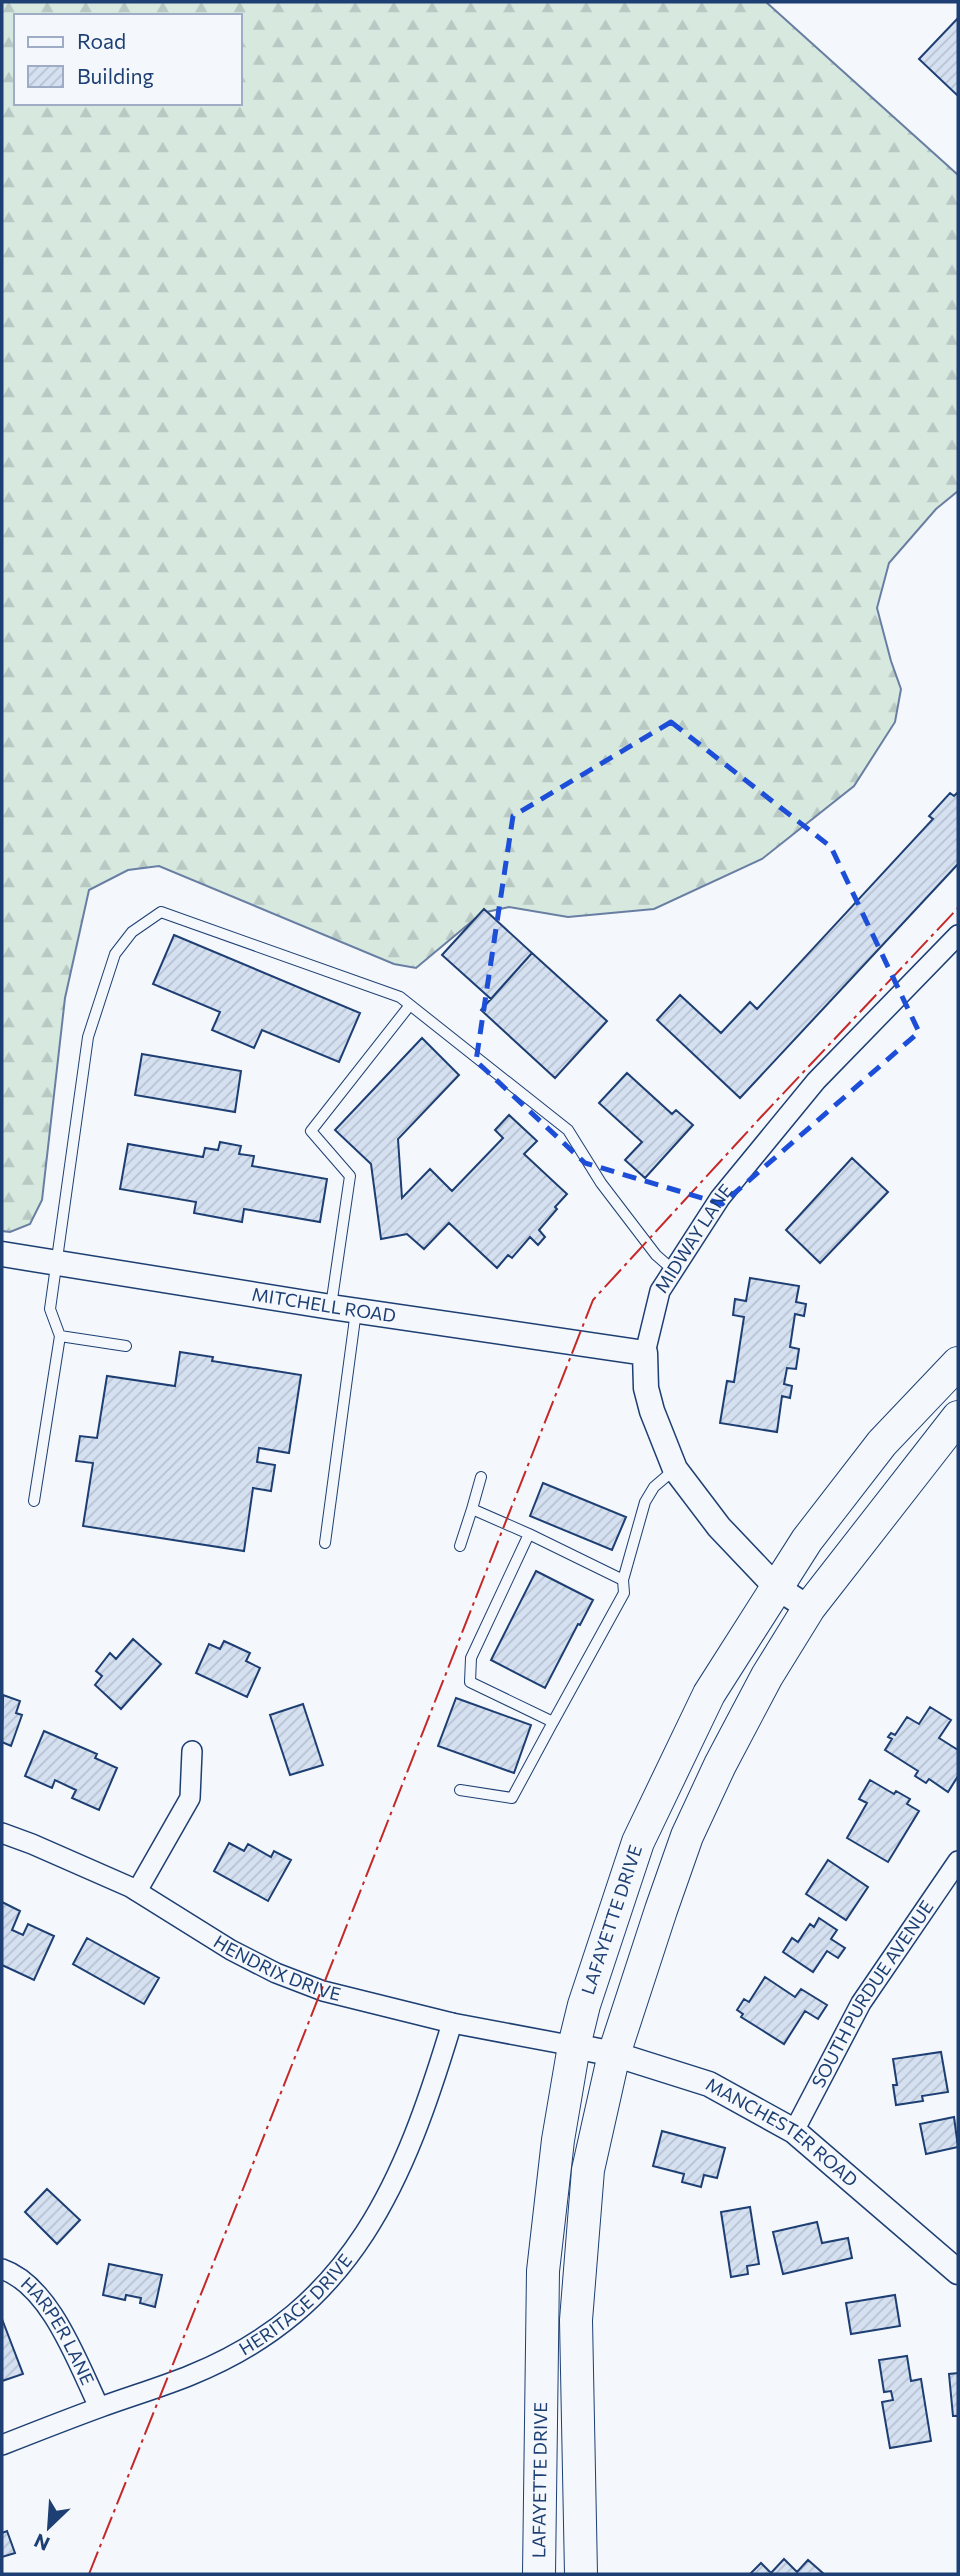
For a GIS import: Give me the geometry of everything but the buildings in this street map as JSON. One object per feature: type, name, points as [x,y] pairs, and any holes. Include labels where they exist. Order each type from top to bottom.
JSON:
[{"type":"main road","name":"LAFAYETTE DRIVE","points":[[539,2574],[544,2271],[558,2140],[584,2005],[638,1842],[709,1694],[813,1531],[882,1443],[958,1363]]},
{"type":"main road","name":"LAFAYETTE DRIVE","points":[[581,2574],[576,2320],[588,2170],[614,2054],[687,1836],[720,1765],[767,1676],[809,1608],[958,1417]]},
{"type":"street","name":"MIDWAY LANE","points":[[809,1608],[776,1587],[719,1527],[675,1469],[652,1412],[646,1388],[645,1353],[660,1291],[720,1198],[816,1081],[958,935]]},
{"type":"street","name":"MITCHELL ROAD","points":[[2,1254],[331,1307],[645,1353]]},
{"type":"street","points":[[137,1891],[190,1798],[192,1751]]},
{"type":"street","name":"HENDRIX DRIVE","points":[[2,1833],[137,1891],[231,1950],[276,1973],[323,1991],[452,2023],[574,2046]]},
{"type":"street","name":"SOUTH PURDUE AVENUE","points":[[794,2131],[861,2003],[958,1861]]},
{"type":"street","name":"HERITAGE DRIVE","points":[[2,2445],[99,2407],[193,2375],[252,2344],[303,2307],[332,2279],[360,2242],[398,2175],[429,2100],[452,2023]]},
{"type":"street","name":"MANCHESTER ROAD","points":[[574,2046],[614,2054],[709,2084],[794,2131],[958,2272]]},
{"type":"street","name":"HARPER LANE","points":[[2,2269],[13,2273],[30,2286],[59,2325],[99,2407]]},
{"type":"lane","points":[[34,1501],[60,1336],[50,1309],[88,1037],[115,954],[132,932],[161,912],[400,997],[568,1130],[601,1184],[656,1255],[672,1269]]},
{"type":"lane","points":[[331,1307],[350,1177],[311,1131],[410,1005]]},
{"type":"lane","points":[[325,1543],[356,1310]]},
{"type":"lane","points":[[60,1336],[126,1346]]},
{"type":"lane","points":[[460,1790],[512,1798],[624,1593],[623,1580],[645,1502],[654,1487],[675,1469]]},
{"type":"lane","points":[[460,1546],[481,1477]]},
{"type":"lane","points":[[472,1509],[623,1580]]},
{"type":"lane","points":[[529,1534],[471,1658],[470,1682],[553,1722]]},
{"type":"highlighted area","points":[[671,722],[831,847],[919,1032],[722,1204],[585,1163],[476,1061],[513,816]]},
{"type":"green space","points":[[2,2],[766,2],[958,175],[958,491],[936,509],[889,563],[877,608],[901,689],[895,722],[854,786],[762,859],[654,909],[568,917],[509,907],[482,913],[416,968],[394,964],[159,866],[128,870],[89,890],[65,998],[42,1200],[30,1224],[10,1232],[2,1231]]},
{"type":"power","points":[[89,2574],[593,1300],[958,908]]}]
